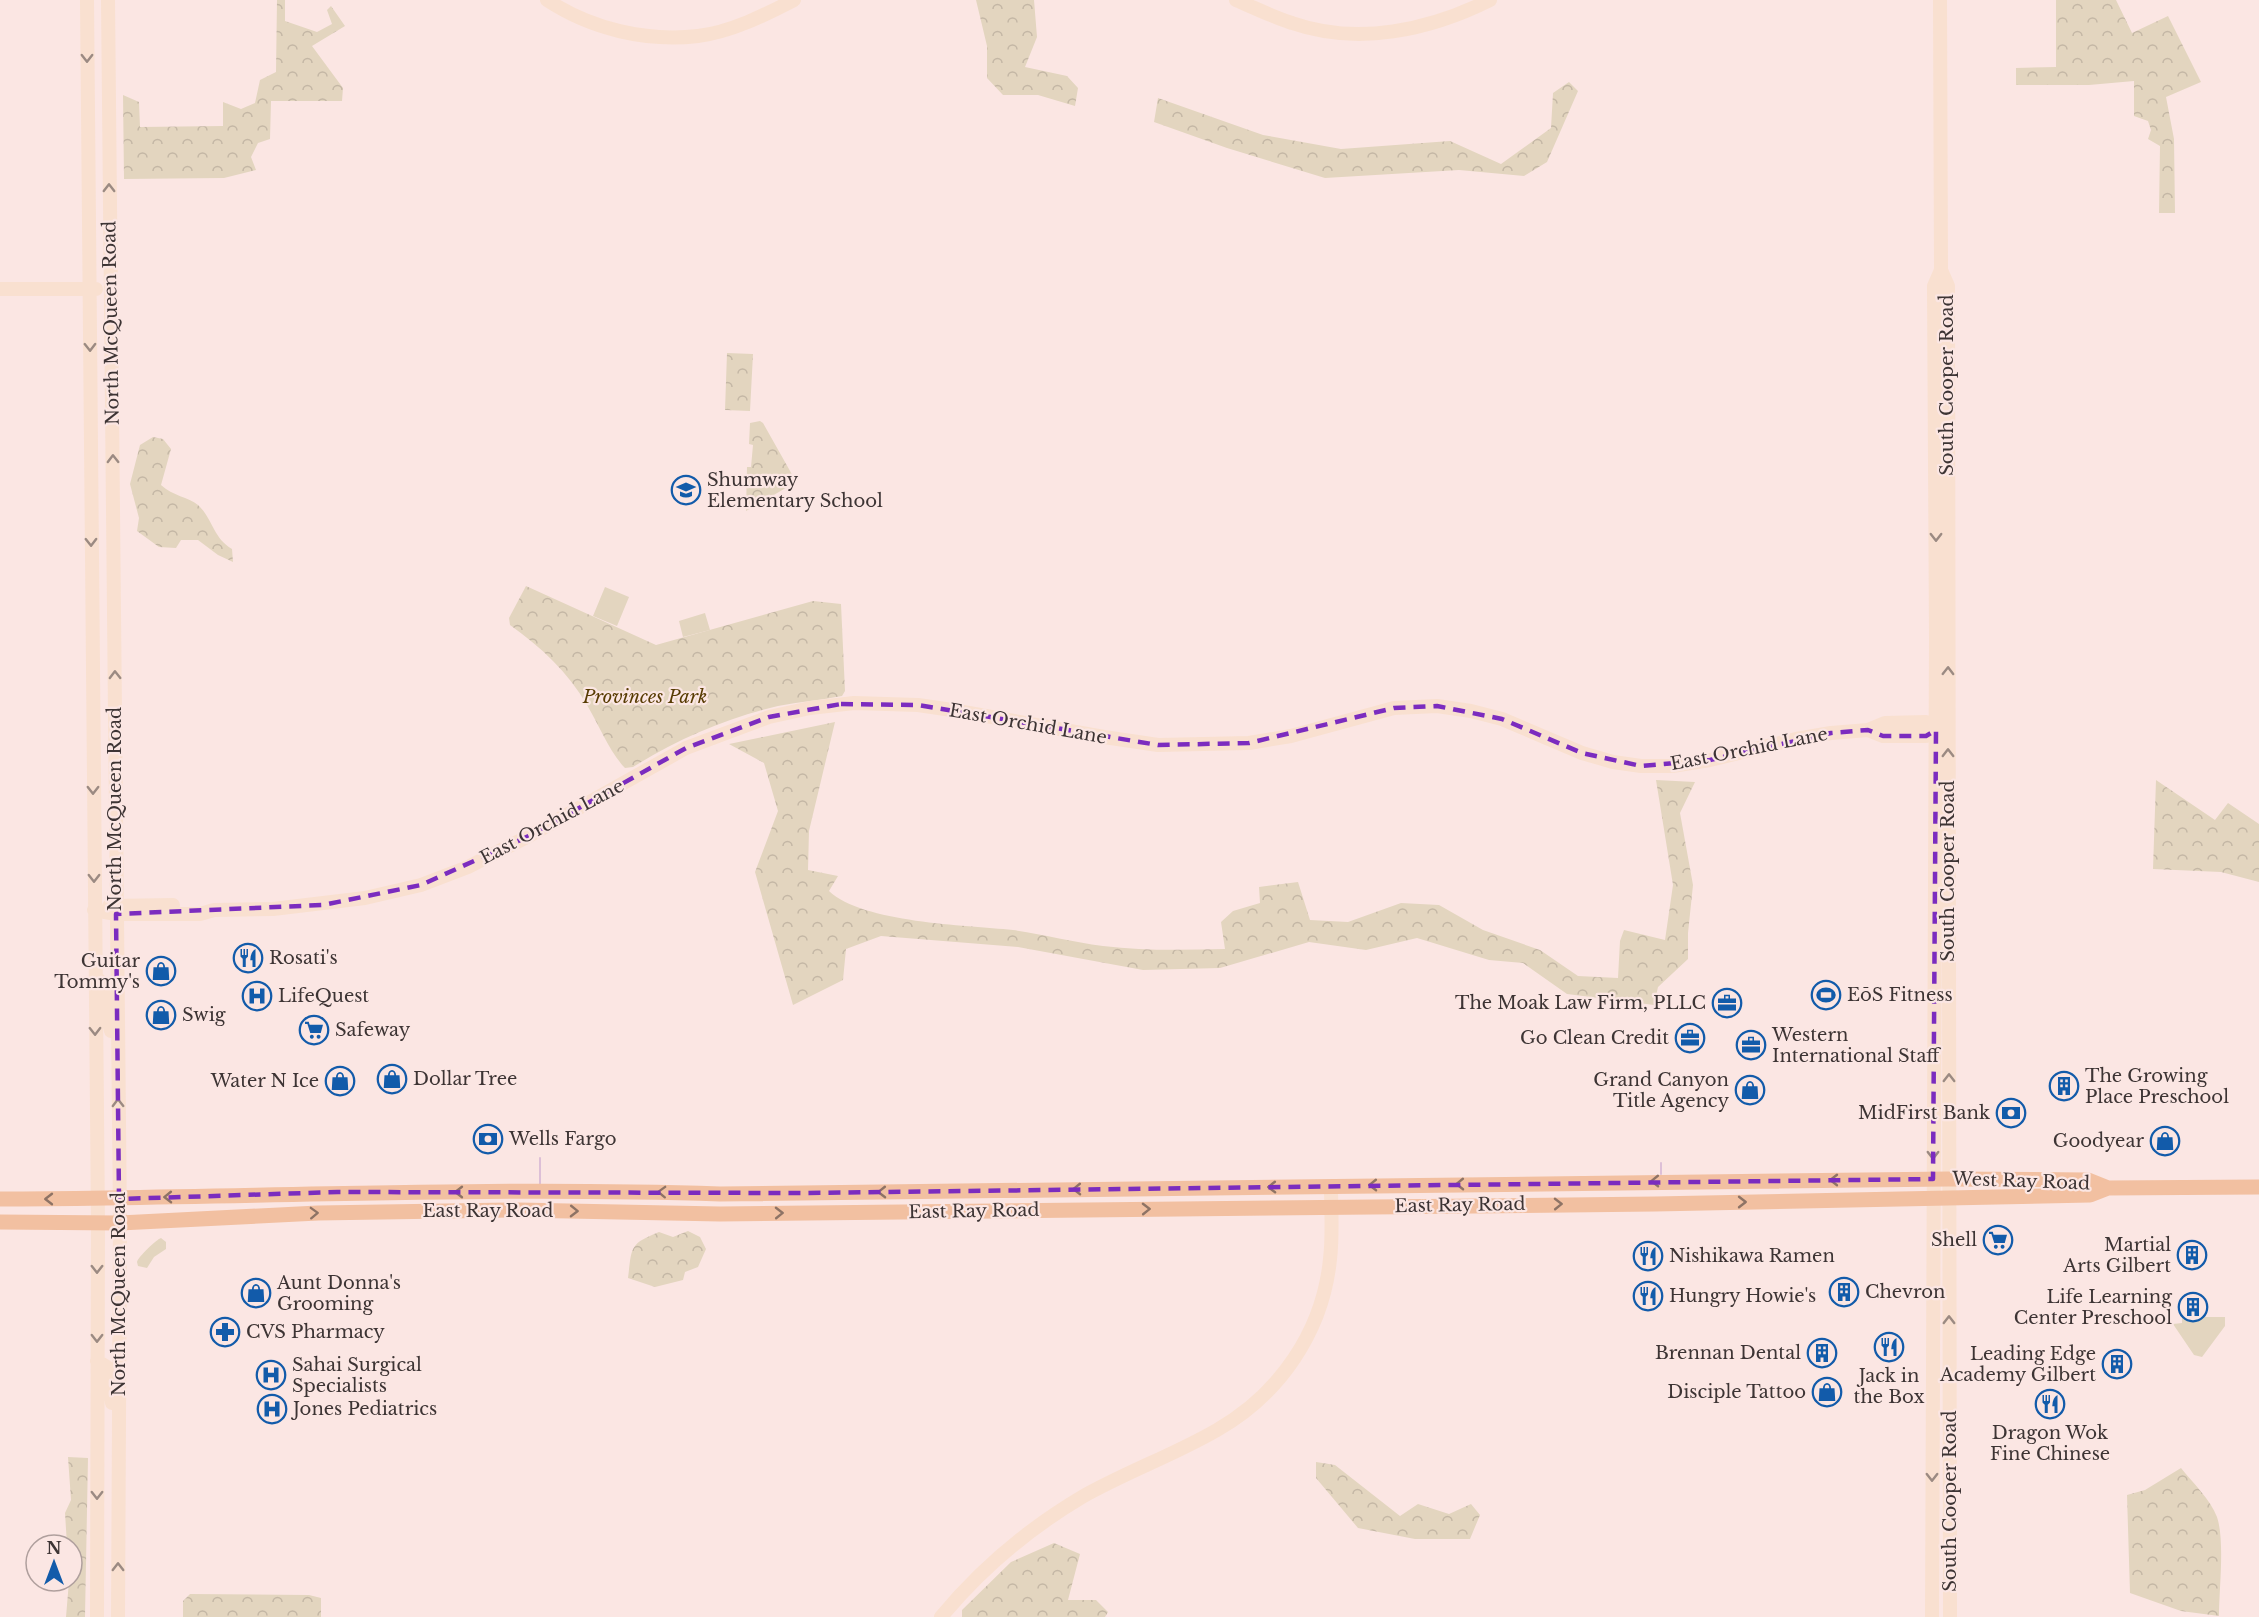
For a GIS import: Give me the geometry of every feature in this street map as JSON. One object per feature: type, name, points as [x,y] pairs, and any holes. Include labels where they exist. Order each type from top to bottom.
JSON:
[{"type":"main road","name":"North McQueen Road","points":[[87,0],[98,1223],[97,1617]]},
{"type":"main road","name":"North McQueen Road","points":[[108,0],[120,1222],[118,1617]]},
{"type":"main road","points":[[547,0],[593,24],[631,34],[661,37],[699,36],[733,27],[794,0]]},
{"type":"main road","points":[[1236,0],[1293,24],[1365,35],[1399,31],[1434,23],[1466,12],[1490,0]]},
{"type":"main road","name":"South Cooper Road","points":[[1932,1617],[1933,1197],[1941,1179],[1942,478],[1934,286],[1941,270],[1940,0]]},
{"type":"main road","points":[[0,289],[110,289]]},
{"type":"main road","name":"East Orchid Lane","points":[[94,910],[200,914],[214,910],[273,909],[323,905],[421,885],[468,867],[529,836],[686,748],[769,717],[848,703],[918,705],[1158,745],[1249,743],[1291,736],[1394,708],[1437,706],[1502,719],[1582,753],[1613,762],[1641,766],[1682,765],[1831,733],[1868,730],[1883,736],[1926,736],[1942,730]]},
{"type":"main road","points":[[95,970],[105,997],[110,1029],[118,1038]]},
{"type":"main road","name":"South Cooper Road","points":[[1941,1179],[1949,1197],[1950,1617]]},
{"type":"main road","name":"East Ray Road","points":[[0,1199],[97,1199],[338,1192],[619,1190],[720,1194],[1941,1179]]},
{"type":"main road","name":"West Ray Road","points":[[1941,1179],[2088,1180],[2108,1188]]},
{"type":"main road","points":[[1713,1181],[1713,1202]]},
{"type":"main road","points":[[940,1617],[989,1564],[1030,1532],[1083,1497],[1217,1430],[1249,1409],[1271,1389],[1295,1359],[1310,1334],[1322,1304],[1331,1256],[1331,1186]]},
{"type":"main road","name":"West Ray Road","points":[[1949,1197],[2090,1195],[2108,1188],[2259,1187]]},
{"type":"main road","points":[[248,1216],[282,1203],[330,1198],[338,1192]]},
{"type":"main road","name":"East Ray Road","points":[[0,1222],[98,1223],[248,1216],[518,1210],[720,1214],[1949,1197]]},
{"type":"main road","points":[[97,1362],[107,1367],[113,1414],[119,1437]]},
{"type":"main road","points":[[1933,1419],[1950,1418]]},
{"type":"highlighted area","points":[[841,704],[918,705],[1158,745],[1249,743],[1394,708],[1437,706],[1502,719],[1582,753],[1641,766],[1710,760],[1831,733],[1868,730],[1883,736],[1926,736],[1936,730],[1933,1179],[807,1193],[338,1192],[119,1199],[116,914],[323,905],[421,885],[529,836],[686,748],[769,717]]},
{"type":"green space","points":[[277,0],[285,0],[285,21],[317,32],[332,24],[327,10],[331,6],[345,26],[312,46],[343,88],[342,101],[271,101],[270,139],[258,143],[251,157],[256,170],[224,178],[124,179],[123,95],[139,102],[140,127],[223,126],[223,102],[241,109],[255,103],[260,80],[276,72]]},
{"type":"green space","points":[[976,0],[1034,0],[1037,37],[1025,67],[1067,76],[1078,88],[1075,106],[1038,95],[1003,95],[987,78],[987,46]]},
{"type":"green space","points":[[2056,0],[2116,0],[2132,33],[2168,16],[2201,82],[2166,97],[2174,139],[2175,213],[2159,213],[2160,146],[2148,139],[2151,130],[2148,121],[2134,116],[2134,81],[2089,85],[2016,85],[2016,68],[2056,67]]},
{"type":"green space","points":[[1569,82],[1578,91],[1547,162],[1524,176],[1459,170],[1325,178],[1227,148],[1154,122],[1158,98],[1263,135],[1341,149],[1450,141],[1501,164],[1551,128],[1553,93]]},
{"type":"green space","points":[[727,353],[753,354],[750,411],[725,410]]},
{"type":"green space","points":[[760,421],[794,478],[788,481],[791,485],[746,511],[747,467],[751,467],[753,445],[749,444],[750,423]]},
{"type":"green space","points":[[153,437],[163,439],[171,449],[161,485],[170,492],[190,500],[203,510],[217,534],[232,549],[233,562],[218,555],[198,540],[181,540],[176,548],[159,547],[137,531],[139,518],[130,484],[140,445]]},
{"type":"green space","name":"Provinces Park","points":[[526,586],[656,645],[813,601],[841,604],[845,691],[842,696],[778,706],[740,717],[667,747],[633,767],[625,768],[614,754],[580,693],[543,651],[510,625],[509,618]]},
{"type":"green space","points":[[605,587],[629,597],[617,626],[593,616]]},
{"type":"green space","points":[[705,613],[710,630],[683,637],[679,621]]},
{"type":"green space","points":[[835,722],[809,831],[808,870],[838,876],[829,891],[845,902],[865,910],[916,921],[1013,930],[1118,948],[1225,949],[1221,922],[1233,911],[1260,903],[1259,887],[1298,882],[1310,920],[1348,922],[1401,903],[1439,905],[1483,930],[1540,950],[1578,976],[1618,978],[1620,941],[1624,930],[1665,940],[1673,885],[1656,780],[1695,782],[1680,813],[1693,885],[1688,959],[1658,987],[1654,1005],[1567,994],[1523,963],[1489,960],[1417,938],[1366,950],[1309,942],[1220,968],[1143,970],[1018,947],[881,936],[846,949],[843,980],[793,1005],[755,872],[778,811],[764,763],[729,744]]},
{"type":"green space","points":[[2156,780],[2215,820],[2228,803],[2259,824],[2259,882],[2221,872],[2153,869]]},
{"type":"green space","points":[[688,1231],[700,1237],[706,1249],[698,1267],[685,1272],[683,1280],[655,1287],[628,1278],[632,1253],[642,1240],[659,1232],[673,1237]]},
{"type":"green space","points":[[161,1238],[166,1242],[166,1249],[154,1257],[147,1268],[138,1266],[137,1262],[141,1256]]},
{"type":"green space","points":[[2182,1317],[2225,1317],[2225,1326],[2202,1357],[2194,1355],[2173,1324],[2182,1323]]},
{"type":"green space","points":[[68,1457],[88,1458],[85,1617],[66,1617],[68,1593],[84,1593],[84,1533],[66,1533],[65,1513],[71,1500]]},
{"type":"green space","points":[[1316,1462],[1335,1465],[1400,1516],[1418,1504],[1449,1514],[1471,1504],[1480,1515],[1470,1539],[1415,1539],[1358,1528],[1316,1478]]},
{"type":"green space","points":[[2181,1468],[2206,1498],[2217,1517],[2221,1539],[2219,1616],[2181,1611],[2130,1593],[2127,1495],[2145,1490]]},
{"type":"green space","points":[[1054,1543],[1080,1554],[1068,1600],[1096,1600],[1108,1612],[1105,1617],[962,1617],[962,1610],[1011,1562]]},
{"type":"green space","points":[[190,1594],[309,1595],[321,1598],[321,1617],[183,1617],[183,1601]]},
{"type":"waterway","points":[[540,1158],[540,1185]]},
{"type":"waterway","points":[[1661,1163],[1661,1174]]},
{"type":"place","name":"Shumway Elementary School","points":[[686,490]]},
{"type":"place","name":"Rosati's","points":[[248,958]]},
{"type":"place","name":"Guitar Tommy's","points":[[161,971]]},
{"type":"place","name":"EōS Fitness","points":[[1826,995]]},
{"type":"place","name":"LifeQuest","points":[[257,996]]},
{"type":"place","name":"The Moak Law Firm, PLLC","points":[[1727,1003]]},
{"type":"place","name":"Swig","points":[[161,1015]]},
{"type":"place","name":"Safeway","points":[[314,1030]]},
{"type":"place","name":"Go Clean Credit","points":[[1690,1038]]},
{"type":"place","name":"Western International Staff","points":[[1751,1045]]},
{"type":"place","name":"Dollar Tree","points":[[392,1079]]},
{"type":"place","name":"Water N Ice","points":[[340,1081]]},
{"type":"place","name":"The Growing Place Preschool","points":[[2064,1086]]},
{"type":"place","name":"Grand Canyon Title Agency","points":[[1750,1090]]},
{"type":"place","name":"MidFirst Bank","points":[[2011,1113]]},
{"type":"place","name":"Wells Fargo","points":[[488,1139]]},
{"type":"place","name":"Goodyear","points":[[2165,1141]]},
{"type":"place","name":"Shell","points":[[1998,1240]]},
{"type":"place","name":"Martial Arts Gilbert","points":[[2192,1255]]},
{"type":"place","name":"Nishikawa Ramen","points":[[1648,1256]]},
{"type":"place","name":"Chevron","points":[[1844,1292]]},
{"type":"place","name":"Aunt Donna's Grooming","points":[[256,1293]]},
{"type":"place","name":"Hungry Howie's","points":[[1648,1296]]},
{"type":"place","name":"Life Learning Center Preschool","points":[[2193,1307]]},
{"type":"place","name":"CVS Pharmacy","points":[[225,1332]]},
{"type":"place","name":"Jack in the Box","points":[[1889,1347]]},
{"type":"place","name":"Brennan Dental","points":[[1822,1353]]},
{"type":"place","name":"Leading Edge Academy Gilbert","points":[[2117,1364]]},
{"type":"place","name":"Sahai Surgical Specialists","points":[[271,1375]]},
{"type":"place","name":"Disciple Tattoo","points":[[1827,1392]]},
{"type":"place","name":"Dragon Wok Fine Chinese","points":[[2050,1404]]},
{"type":"place","name":"Jones Pediatrics","points":[[272,1409]]}]
